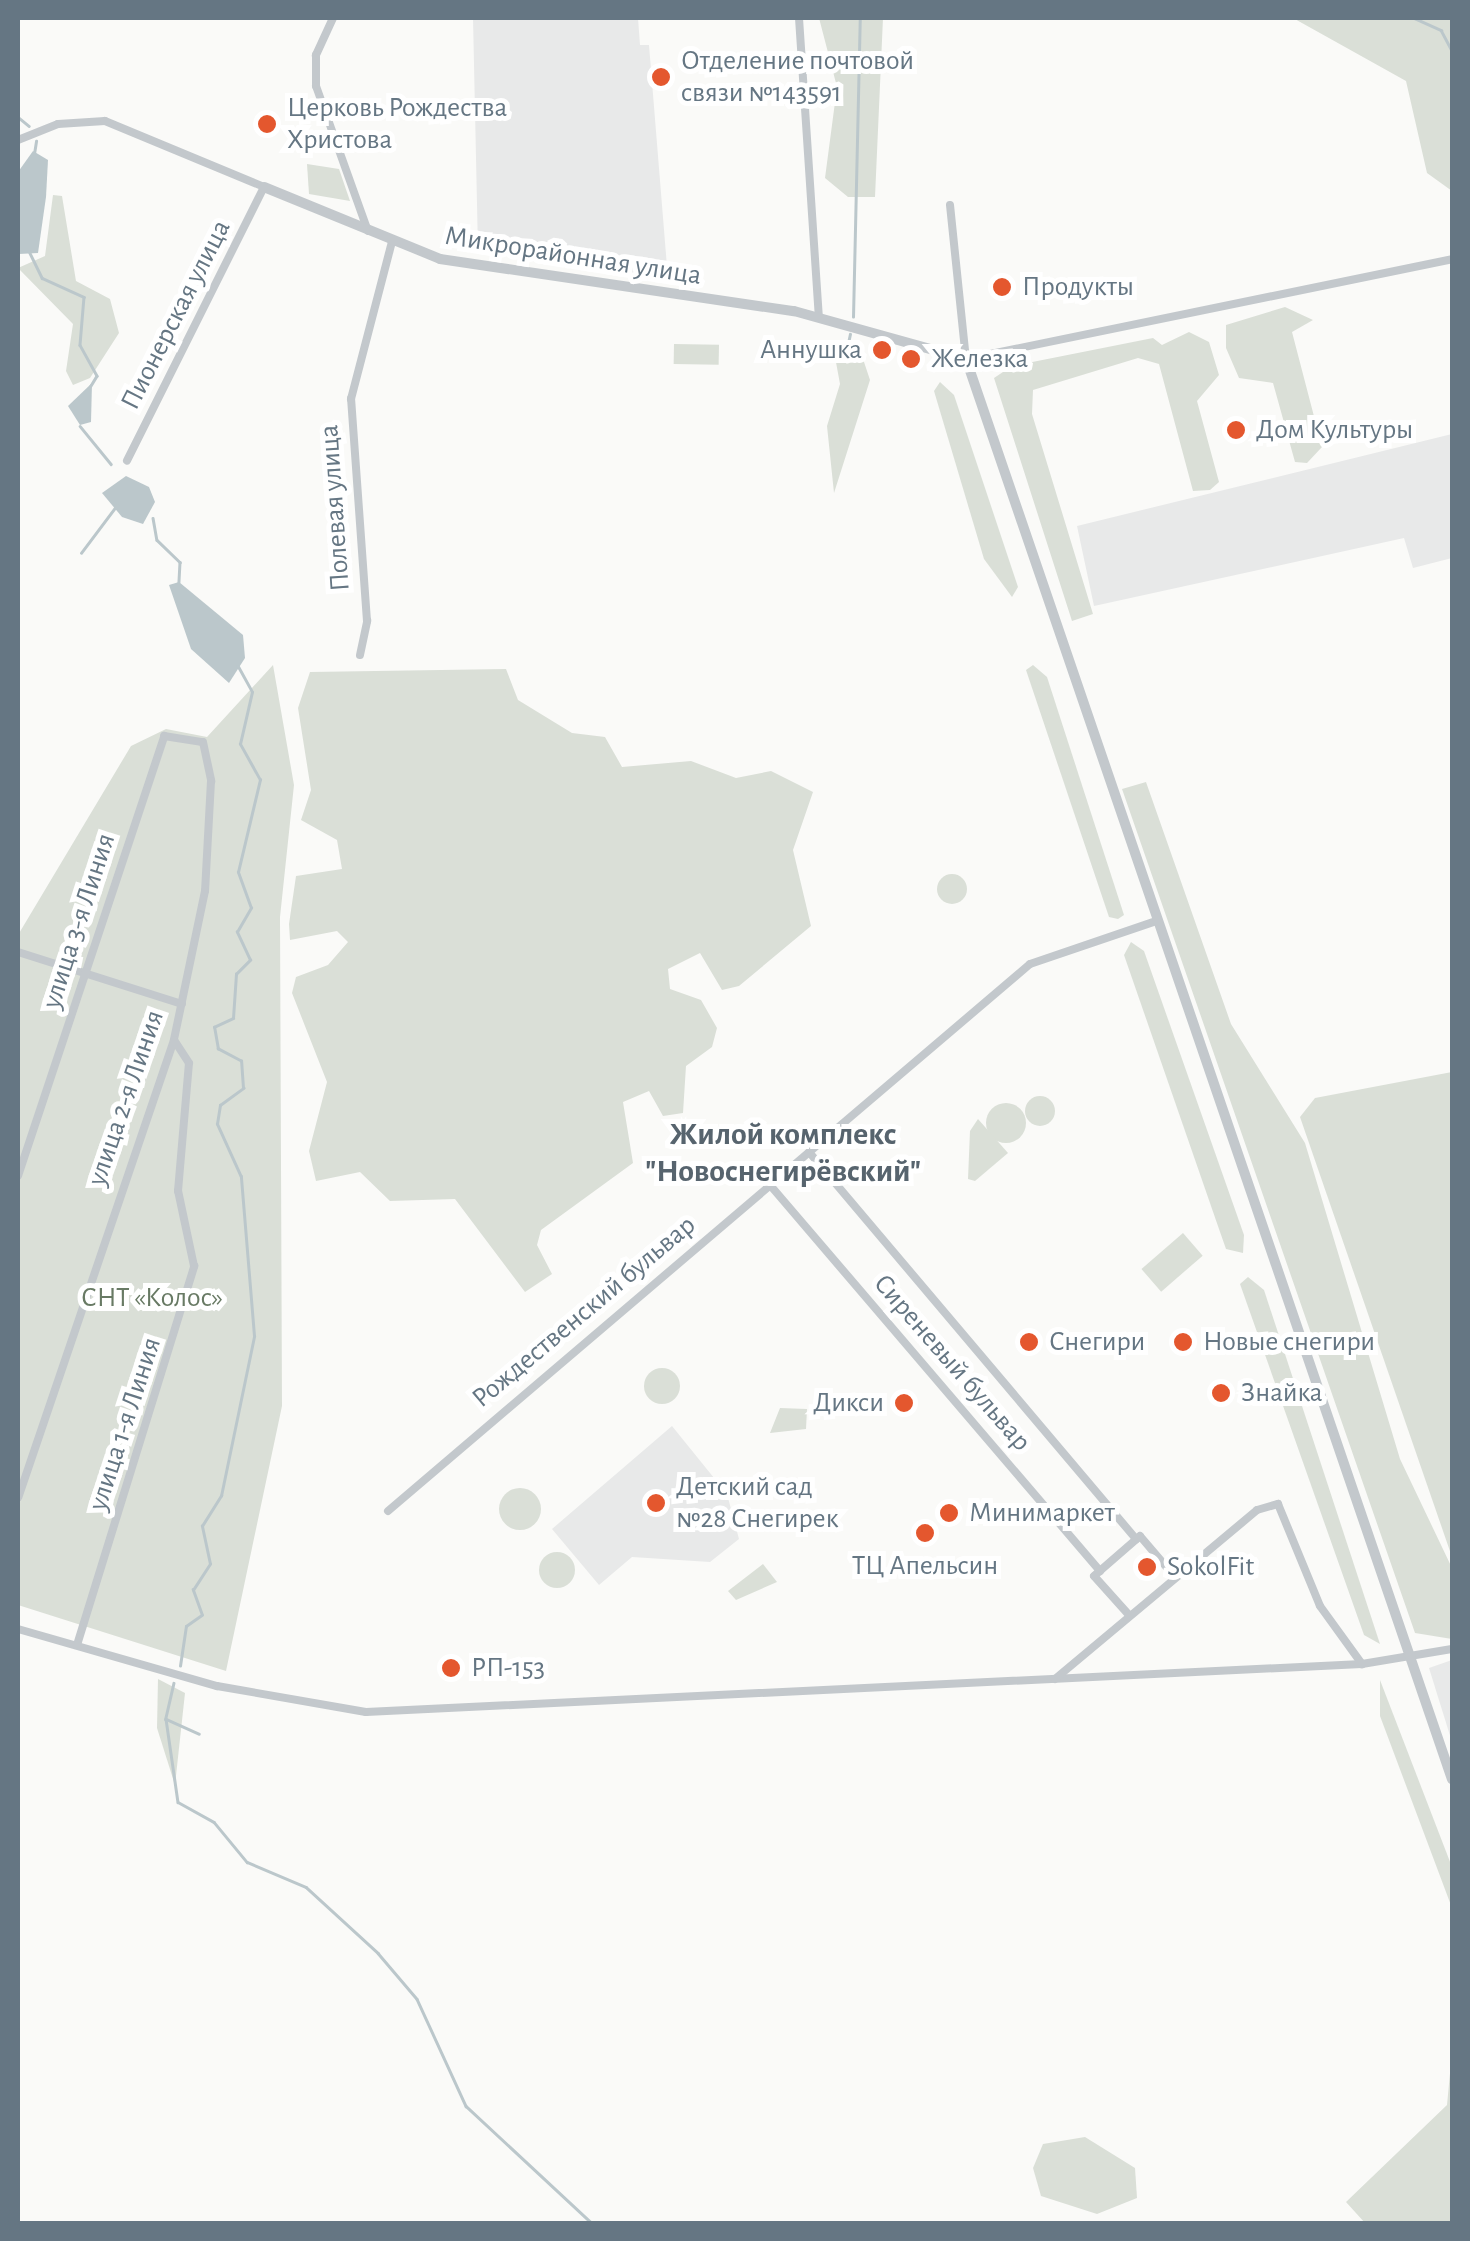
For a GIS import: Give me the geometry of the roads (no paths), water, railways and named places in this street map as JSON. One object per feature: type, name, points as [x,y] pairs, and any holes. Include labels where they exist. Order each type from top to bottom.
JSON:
[{"type":"street","points":[[333,18],[316,56],[316,86],[368,232]]},
{"type":"street","points":[[798,18],[819,316]]},
{"type":"street","name":"Микрорайонная улица","points":[[18,140],[58,124],[106,121],[392,242],[487,268],[819,316],[966,360]]},
{"type":"street","name":"Пионерская улица","points":[[126,461],[264,187]]},
{"type":"street","points":[[950,206],[966,360],[1452,1778]]},
{"type":"street","name":"Полевая улица","points":[[360,655],[367,621],[350,399],[392,242]]},
{"type":"street","points":[[966,360],[1452,259]]},
{"type":"street","name":"улица 3-я Линия","points":[[18,1176],[164,736]]},
{"type":"street","name":"улица 2-я Линия","points":[[18,1497],[174,1040],[205,891],[211,781],[203,742],[164,736]]},
{"type":"street","name":"Рождественский бульвар","points":[[388,1511],[1030,964],[1156,921]]},
{"type":"street","points":[[18,952],[182,1004]]},
{"type":"street","name":"улица 1-я Линия","points":[[76,1645],[194,1266],[178,1191],[190,1063],[174,1040]]},
{"type":"street","name":"Сиреневый бульвар","points":[[808,1152],[1175,1577]]},
{"type":"street","name":"Сиреневый бульвар","points":[[770,1185],[1129,1616]]},
{"type":"street","points":[[1055,1679],[1257,1510],[1278,1504],[1320,1606],[1362,1664]]},
{"type":"street","points":[[1097,1574],[1138,1537]]},
{"type":"street","points":[[18,1628],[307,1707],[366,1712],[1362,1664],[1412,1661],[1452,1650]]},
{"type":"waterway","points":[[853,317],[860,18]]},
{"type":"waterway","points":[[1414,18],[1441,30],[1452,51]]},
{"type":"waterway","points":[[18,117],[29,126]]},
{"type":"waterway","points":[[34,154],[36,141]]},
{"type":"waterway","points":[[29,251],[42,278],[84,297],[80,345],[97,376],[91,386]]},
{"type":"waterway","points":[[847,348],[850,334]]},
{"type":"waterway","points":[[80,426],[111,464]]},
{"type":"waterway","points":[[81,553],[117,505]]},
{"type":"waterway","points":[[153,518],[157,540],[180,562],[179,582]]},
{"type":"waterway","points":[[180,1666],[186,1626],[202,1615],[193,1590],[210,1564],[202,1526],[221,1496],[254,1336],[241,1177],[217,1124],[220,1105],[243,1088],[241,1061],[218,1049],[214,1027],[233,1018],[236,974],[250,960],[237,932],[251,908],[238,872],[260,780],[240,744],[252,692],[238,667]]},
{"type":"waterway","points":[[174,1683],[166,1719],[178,1802],[214,1822],[247,1862],[306,1887],[378,1953],[417,1999],[466,2106],[593,2224]]},
{"type":"waterway","points":[[166,1719],[199,1734]]},
{"type":"place","name":"Отделение почтовой связи №143591","points":[[661,77]]},
{"type":"place","name":"Церковь Рождества Христова","points":[[267,124]]},
{"type":"place","name":"Продукты","points":[[1002,287]]},
{"type":"place","name":"Аннушка","points":[[882,350]]},
{"type":"place","name":"Железка","points":[[911,359]]},
{"type":"place","name":"Дом Культуры","points":[[1236,430]]},
{"type":"place","name":"Снегири","points":[[1029,1342]]},
{"type":"place","name":"Новые снегири","points":[[1183,1342]]},
{"type":"place","name":"Знайка","points":[[1221,1393]]},
{"type":"place","name":"Дикси","points":[[904,1403]]},
{"type":"place","name":"Детский сад №28 Снегирек","points":[[656,1503]]},
{"type":"place","name":"Минимаркет","points":[[949,1513]]},
{"type":"place","name":"ТЦ Апельсин","points":[[925,1533]]},
{"type":"place","name":"SokolFit","points":[[1147,1567]]},
{"type":"place","name":"РП-153","points":[[451,1668]]},
{"type":"district","name":"Жилой комплекс \"Новоснегирёвский\"","points":[[783,1154]]},
{"type":"park label","name":"СНТ «Колос»","points":[[152,1298]]}]
